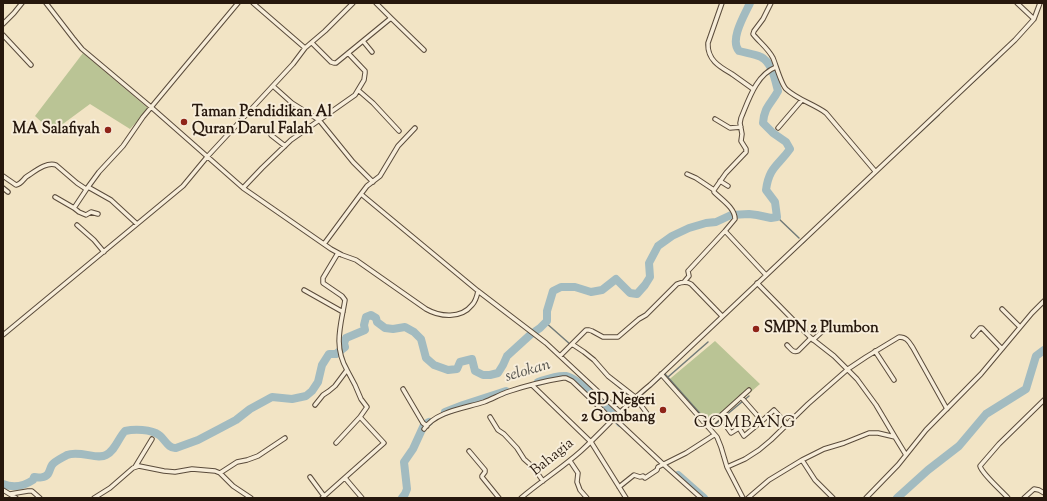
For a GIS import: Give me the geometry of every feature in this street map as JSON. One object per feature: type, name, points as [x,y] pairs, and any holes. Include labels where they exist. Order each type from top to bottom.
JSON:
[{"type":"street","points":[[3,24],[22,3]]},
{"type":"street","points":[[46,3],[82,49],[243,188],[324,244],[338,253],[356,260],[426,309],[436,314],[449,315],[463,312],[473,304],[478,291]]},
{"type":"street","points":[[74,208],[99,172],[123,146],[151,107],[218,25],[238,3]]},
{"type":"street","points":[[253,3],[306,48]]},
{"type":"street","points":[[3,334],[183,186],[207,157],[306,48],[353,3]]},
{"type":"street","points":[[376,3],[424,50]]},
{"type":"street","points":[[722,3],[708,43],[708,49],[712,58],[717,64],[754,89]]},
{"type":"street","points":[[771,3],[753,34],[770,53],[784,86],[790,92],[826,114],[875,171]]},
{"type":"street","points":[[1017,3],[1034,19],[1040,3]]},
{"type":"street","points":[[312,43],[333,63],[336,63],[391,18]]},
{"type":"street","name":"Bahagia","points":[[523,497],[570,461],[591,442],[635,397],[1015,40],[1034,19]]},
{"type":"street","points":[[4,38],[31,65]]},
{"type":"street","points":[[363,41],[372,52]]},
{"type":"street","points":[[243,188],[291,140],[352,97],[358,90],[364,80],[365,71],[348,53]]},
{"type":"street","points":[[714,190],[720,181],[746,152],[741,142],[741,118],[760,79],[776,66]]},
{"type":"street","points":[[273,86],[292,102],[319,120],[353,162],[374,182]]},
{"type":"street","points":[[358,90],[373,103],[398,132]]},
{"type":"street","points":[[778,128],[802,100]]},
{"type":"street","points":[[715,119],[730,128],[741,127]]},
{"type":"street","points":[[324,244],[367,186],[380,176],[398,146],[415,128]]},
{"type":"street","points":[[271,135],[285,146]]},
{"type":"street","points":[[3,176],[16,185],[44,166],[53,164],[56,165],[77,183],[111,200],[137,224]]},
{"type":"street","points":[[684,282],[689,276],[688,271],[734,220],[734,215],[714,192],[714,190],[687,174]]},
{"type":"street","points":[[720,181],[728,186]]},
{"type":"street","points":[[3,188],[8,192]]},
{"type":"street","points":[[361,194],[478,291],[546,343],[620,412]]},
{"type":"street","points":[[55,197],[86,215],[91,212],[98,214]]},
{"type":"street","points":[[77,225],[94,240],[104,252]]},
{"type":"street","points":[[725,231],[766,275]]},
{"type":"street","points":[[336,443],[360,417],[366,408],[344,364],[340,352],[340,331],[345,300],[324,284],[323,280],[338,253]]},
{"type":"street","points":[[560,356],[586,330],[603,337],[618,337],[646,315],[677,284],[684,282],[691,284],[722,316]]},
{"type":"street","points":[[757,283],[812,339],[834,356],[857,379],[876,404],[906,455]]},
{"type":"street","points":[[304,290],[342,312]]},
{"type":"street","points":[[866,498],[889,475],[926,430],[981,374],[1035,309],[1044,301]]},
{"type":"street","points":[[1002,309],[1020,327]]},
{"type":"street","points":[[787,345],[796,352],[828,326]]},
{"type":"street","points":[[973,336],[980,328],[982,328],[1002,349]]},
{"type":"street","points":[[727,467],[745,459],[759,450],[848,369],[899,337],[907,339],[947,408]]},
{"type":"street","points":[[571,345],[589,356],[608,376],[635,397],[651,419]]},
{"type":"street","points":[[875,351],[894,380]]},
{"type":"street","points":[[315,405],[323,395],[335,386],[347,370]]},
{"type":"street","points":[[661,374],[717,437],[727,467],[743,498]]},
{"type":"street","points":[[403,389],[425,426],[452,411],[484,402],[507,392],[557,379],[569,379],[701,498]]},
{"type":"street","points":[[532,385],[591,442],[626,498]]},
{"type":"street","points":[[708,427],[749,390]]},
{"type":"street","points":[[741,398],[762,422]]},
{"type":"street","points":[[1008,498],[988,478],[980,466],[998,444],[1044,400]]},
{"type":"street","points":[[726,426],[731,433],[739,428],[744,436],[762,422],[774,410],[787,424]]},
{"type":"street","points":[[310,477],[323,497],[384,443],[360,417]]},
{"type":"street","points":[[490,417],[498,430],[504,434],[517,448],[524,459],[533,467],[543,481]]},
{"type":"street","points":[[748,498],[769,480],[802,460],[824,449],[869,433],[878,433],[895,437]]},
{"type":"street","points":[[619,487],[634,475],[640,477],[643,476],[645,478],[657,470],[658,467],[686,453],[714,435]]},
{"type":"street","points":[[220,473],[237,462],[258,456],[285,438]]},
{"type":"street","points":[[94,498],[110,488],[135,467],[152,439]]},
{"type":"street","points":[[469,451],[485,470],[482,477],[499,498]]},
{"type":"street","points":[[802,460],[815,480],[833,498]]},
{"type":"street","points":[[570,461],[578,474],[577,482],[580,490],[587,498]]},
{"type":"street","points":[[135,467],[142,466],[175,472],[192,470],[220,473],[233,486],[251,498]]},
{"type":"street","points":[[345,478],[362,498]]},
{"type":"street","points":[[1024,498],[1034,489],[1044,493]]},
{"type":"street","points":[[3,490],[16,498]]},
{"type":"street","points":[[10,494],[28,490],[32,491],[40,498]]},
{"type":"street","points":[[100,495],[106,498]]},
{"type":"green space","points":[[83,53],[149,109],[130,129],[90,104],[52,132],[35,116]]},
{"type":"green space","points":[[715,341],[760,384],[709,428],[665,383]]},
{"type":"waterway","points":[[3,484],[18,486],[30,482],[34,477],[39,478],[45,476],[48,474],[53,464],[67,455],[106,455],[112,450],[125,431],[138,430],[156,433],[171,447],[176,448],[198,440],[236,420],[250,409],[272,397],[292,399],[306,396],[312,391],[318,382],[322,365],[329,354],[336,354],[345,347],[344,343],[346,338],[365,330],[364,325],[366,317],[371,315],[376,318],[377,322],[385,328],[393,329],[405,327],[414,332],[421,339],[426,358],[434,365],[448,370],[457,369],[460,362],[472,359],[475,371],[483,375],[498,373],[507,356],[547,321],[547,311],[553,291],[561,287],[575,287],[591,292],[602,290],[616,279],[630,293],[637,294],[650,277],[649,263],[658,246],[672,236],[689,228],[716,222],[731,215],[749,214],[771,218],[777,217],[775,202],[766,190],[767,182],[772,171],[790,149],[786,142],[773,133],[763,123],[766,109],[778,91],[768,63],[761,57],[739,51],[736,46],[739,27],[750,3]]},
{"type":"waterway","points":[[957,97],[997,60]]},
{"type":"waterway","points":[[915,137],[939,115]]},
{"type":"waterway","points":[[777,217],[799,238]]},
{"type":"waterway","points":[[803,243],[806,240]]},
{"type":"waterway","points":[[545,322],[571,345]]},
{"type":"waterway","points":[[668,377],[708,342]]},
{"type":"waterway","points":[[897,498],[928,470],[959,446],[986,414],[1026,389],[1036,356],[1044,350]]},
{"type":"waterway","points":[[598,367],[606,376],[635,401],[665,374],[712,427],[749,396]]},
{"type":"waterway","name":"selokan","points":[[538,382],[559,376],[572,378],[594,396],[620,423]]},
{"type":"waterway","name":"selokan","points":[[445,412],[506,391]]},
{"type":"waterway","name":"selokan","points":[[402,498],[407,489],[404,462],[413,449],[424,425],[429,422]]},
{"type":"waterway","name":"selokan","points":[[678,475],[704,498]]},
{"type":"place","name":"Taman Pendidikan Al Quran Darul Falah","points":[[184,122]]},
{"type":"place","name":"MA Salafiyah","points":[[108,130]]},
{"type":"place","name":"SMPN 2 Plumbon","points":[[756,329]]},
{"type":"place","name":"SD Negeri 2 Gombang","points":[[663,410]]},
{"type":"district","name":"GOMBANG","points":[[745,424]]}]
